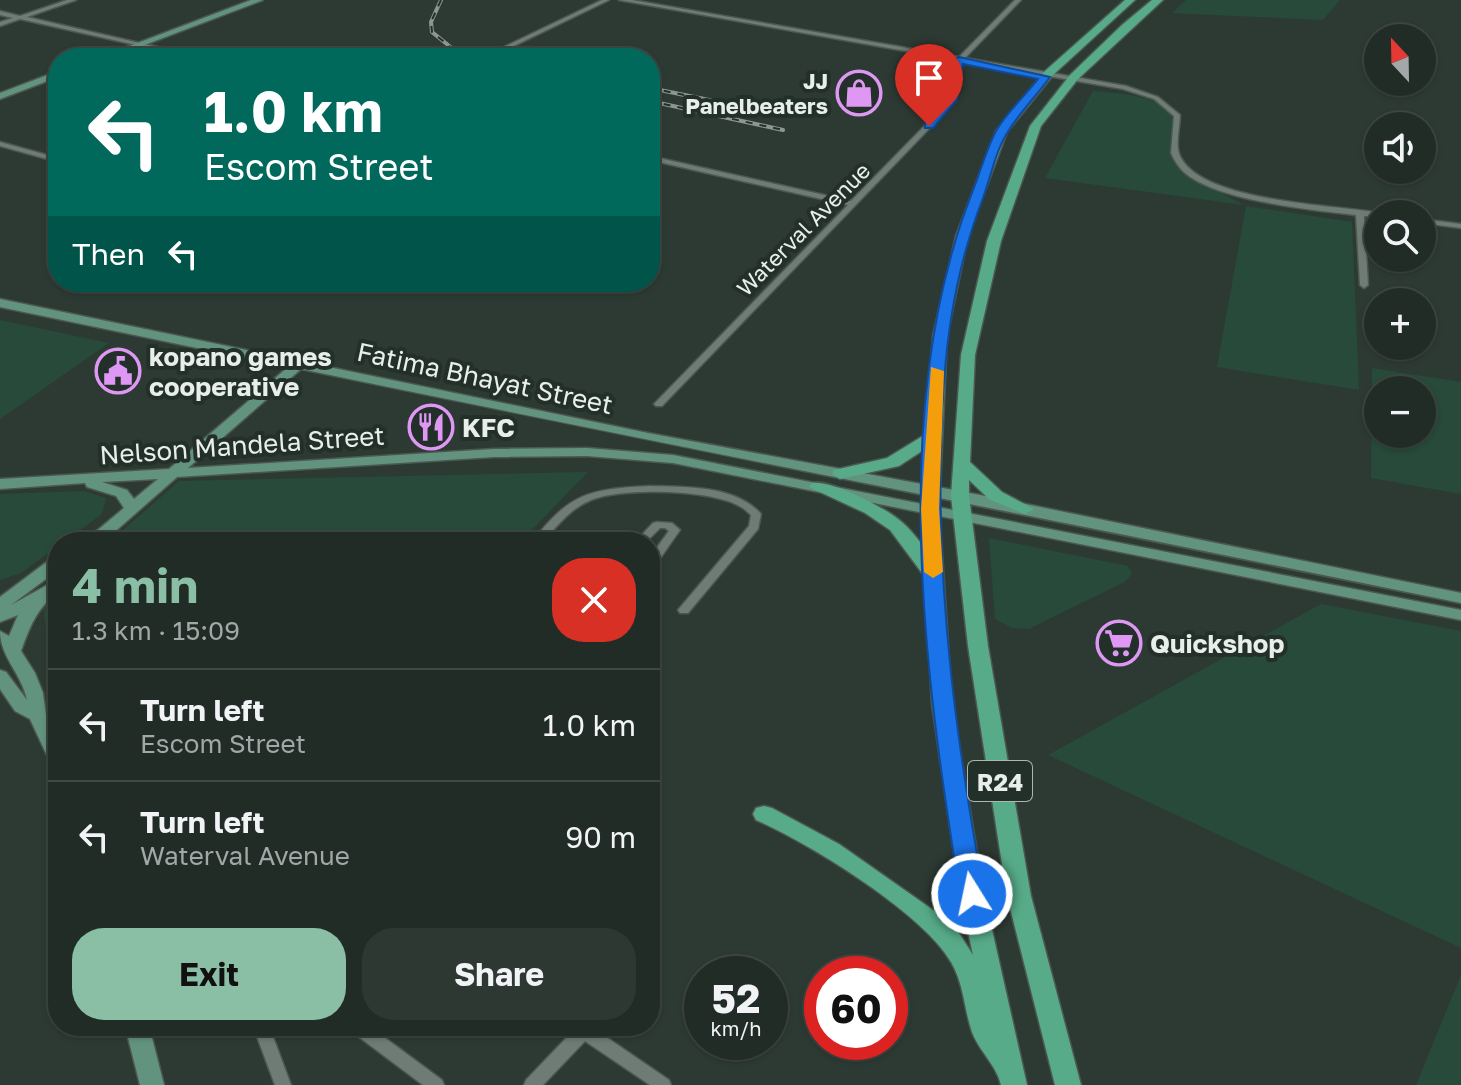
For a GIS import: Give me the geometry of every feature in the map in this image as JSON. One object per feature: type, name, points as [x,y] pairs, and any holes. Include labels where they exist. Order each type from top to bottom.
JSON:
[{"type":"main road","points":[[129,48],[259,0]]},
{"type":"main road","points":[[931,500],[943,307],[962,236],[1002,131],[1047,75],[1130,0]]},
{"type":"main road","points":[[961,506],[968,355],[994,241],[1036,126],[1073,79],[1125,27],[1158,0]]},
{"type":"main road","points":[[0,96],[48,78]]},
{"type":"main road","name":"Fatima Bhayat Street","points":[[0,303],[840,474],[931,500]]},
{"type":"main road","points":[[108,532],[169,474],[300,363]]},
{"type":"main road","points":[[840,474],[893,462],[933,437]]},
{"type":"main road","name":"Nelson Mandela Street","points":[[0,484],[494,453],[587,452],[673,459],[818,487],[961,506]]},
{"type":"main road","points":[[961,462],[996,496],[1025,509]]},
{"type":"main road","points":[[70,480],[122,493],[132,509]]},
{"type":"main road","points":[[818,487],[895,522],[913,542],[934,579]]},
{"type":"main road","name":"R24","points":[[931,500],[936,648],[949,760],[972,894],[1012,1077]]},
{"type":"main road","points":[[961,506],[1025,509],[1461,598]]},
{"type":"main road","points":[[961,506],[1461,615]]},
{"type":"main road","name":"R24","points":[[961,506],[978,646],[1019,896],[1068,1085]]},
{"type":"main road","points":[[0,605],[48,570]]},
{"type":"main road","points":[[0,592],[35,580]]},
{"type":"main road","points":[[0,617],[48,592]]},
{"type":"main road","points":[[12,651],[27,613],[38,599]]},
{"type":"main road","points":[[0,637],[21,661],[38,699],[37,715],[48,738]]},
{"type":"main road","points":[[0,676],[22,707],[37,715]]},
{"type":"main road","points":[[764,814],[793,825],[907,904],[948,937],[974,987],[985,1038],[1012,1077]]},
{"type":"main road","points":[[140,1036],[152,1085]]},
{"type":"street","points":[[0,24],[73,0]]},
{"type":"street","points":[[505,48],[606,0]]},
{"type":"street","points":[[622,0],[1133,91],[1156,98],[1177,115],[1175,156],[1181,166],[1200,180],[1278,203],[1364,213]]},
{"type":"street","points":[[960,59],[1018,0]]},
{"type":"street","points":[[0,13],[158,48]]},
{"type":"street","name":"Waterval Avenue","points":[[659,404],[947,107],[953,96],[960,59]]},
{"type":"street","points":[[0,144],[48,157]]},
{"type":"street","points":[[660,160],[854,204]]},
{"type":"street","points":[[1360,213],[1364,285]]},
{"type":"street","points":[[1436,223],[1461,226]]},
{"type":"street","points":[[547,532],[565,513],[600,493],[631,488],[711,495],[753,508],[757,520],[747,538],[684,610]]},
{"type":"street","points":[[650,532],[657,525],[668,525],[675,530],[660,551]]},
{"type":"street","points":[[265,1036],[283,1085]]},
{"type":"street","points":[[370,1036],[432,1084]]},
{"type":"street","points":[[532,1085],[574,1036]]},
{"type":"street","points":[[590,1036],[663,1085]]},
{"type":"green space","points":[[1186,0],[1340,0],[1323,20],[1172,13]]},
{"type":"green space","points":[[1093,91],[1126,94],[1161,105],[1174,121],[1177,160],[1196,180],[1244,205],[1045,178]]},
{"type":"green space","points":[[1246,206],[1352,222],[1359,390],[1217,367]]},
{"type":"green space","points":[[0,320],[109,343],[0,419]]},
{"type":"green space","points":[[1372,368],[1423,376],[1372,376]]},
{"type":"green space","points":[[1436,378],[1461,382],[1461,494],[1371,478],[1371,448],[1436,448]]},
{"type":"green space","points":[[588,472],[530,532],[120,532],[179,481]]},
{"type":"green space","points":[[84,491],[106,498],[102,514],[78,532],[48,532],[48,553],[21,573],[0,580],[0,494]]},
{"type":"green space","points":[[989,538],[1128,566],[1132,573],[1126,581],[1029,629],[1012,628],[995,619]]},
{"type":"green space","points":[[48,603],[48,648],[43,608]]},
{"type":"green space","points":[[1321,604],[1461,631],[1461,948],[1048,755]]},
{"type":"green space","points":[[1461,975],[1461,1085],[1416,1085]]},
{"type":"railway","points":[[441,0],[431,22],[432,32],[452,48]]},
{"type":"railway","points":[[660,90],[729,104]]},
{"type":"railway","points":[[660,103],[783,130]]},
{"type":"slow traffic","points":[[933,572],[930,509],[936,371]]},
{"type":"place","name":"JJ Panelbeaters","points":[[859,93]]},
{"type":"place","name":"kopano games cooperative","points":[[118,371]]},
{"type":"place","name":"KFC","points":[[431,427]]},
{"type":"place","name":"Quickshop","points":[[1119,643]]},
{"type":"route","points":[[929,126],[951,100],[959,60],[1045,77],[1002,131],[962,236],[943,307],[935,389],[930,524],[936,648],[949,760],[972,894]]}]
